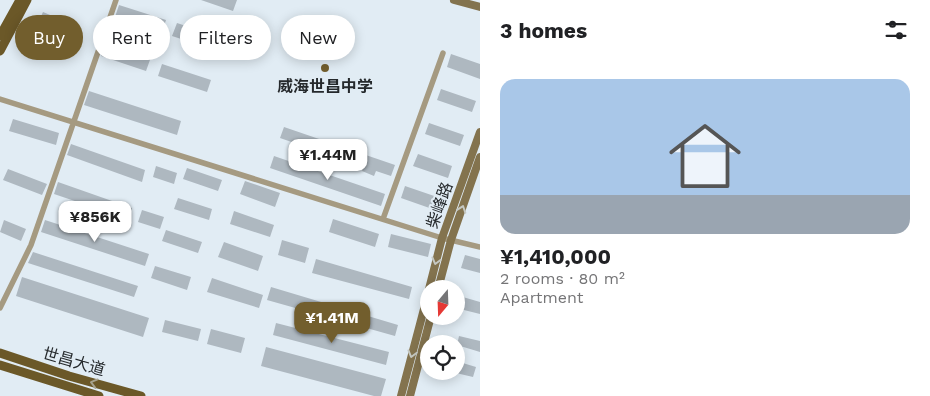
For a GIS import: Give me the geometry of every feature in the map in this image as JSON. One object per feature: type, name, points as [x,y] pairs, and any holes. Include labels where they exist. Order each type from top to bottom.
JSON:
[{"type":"main road","points":[[0,36],[20,0]]},
{"type":"main road","points":[[0,51],[27,0]]},
{"type":"main road","name":"世昌大道","points":[[0,353],[69,376],[141,396]]},
{"type":"main road","name":"世昌大道","points":[[0,365],[100,396]]},
{"type":"street","points":[[0,308],[31,245],[116,0]]},
{"type":"street","points":[[454,0],[480,7]]},
{"type":"street","points":[[383,219],[443,53]]},
{"type":"street","points":[[0,99],[442,238],[480,247]]},
{"type":"street","name":"柴峰路","points":[[431,280],[442,238],[480,132]]},
{"type":"street","name":"柴峰路","points":[[440,280],[451,240],[480,157]]},
{"type":"street","name":"柴峰路","points":[[401,396],[420,323]]},
{"type":"street","points":[[410,396],[429,325]]},
{"type":"building","points":[[201,0],[237,0],[233,11]]},
{"type":"building","points":[[119,5],[150,15],[116,15]]},
{"type":"building","points":[[177,23],[180,24],[180,39],[172,36]]},
{"type":"building","points":[[451,54],[480,64],[480,79],[447,67]]},
{"type":"building","points":[[113,60],[150,60],[146,71]]},
{"type":"building","points":[[162,64],[211,80],[207,92],[158,76]]},
{"type":"building","points":[[441,89],[476,101],[472,112],[437,100]]},
{"type":"building","points":[[89,91],[181,121],[177,135],[84,105]]},
{"type":"building","points":[[13,119],[59,133],[56,145],[9,131]]},
{"type":"building","points":[[429,123],[464,135],[460,146],[425,134]]},
{"type":"building","points":[[284,127],[395,165],[391,176],[376,171],[374,176],[362,171],[364,167],[280,138]]},
{"type":"building","points":[[71,144],[145,170],[142,182],[67,155]]},
{"type":"building","points":[[418,154],[452,166],[448,178],[413,166]]},
{"type":"building","points":[[274,156],[385,194],[381,206],[270,168]]},
{"type":"building","points":[[156,166],[177,173],[174,184],[153,177]]},
{"type":"building","points":[[187,168],[222,180],[218,191],[183,179]]},
{"type":"building","points":[[8,169],[47,184],[42,195],[3,180]]},
{"type":"building","points":[[245,181],[280,193],[275,207],[240,194]]},
{"type":"building","points":[[58,182],[132,208],[128,219],[54,194]]},
{"type":"building","points":[[405,186],[443,199],[438,211],[401,198]]},
{"type":"building","points":[[178,198],[212,209],[209,220],[174,209]]},
{"type":"building","points":[[142,210],[164,217],[160,229],[138,222]]},
{"type":"building","points":[[234,211],[274,225],[270,237],[230,224]]},
{"type":"building","points":[[333,219],[379,234],[375,247],[329,232]]},
{"type":"building","points":[[4,220],[26,229],[21,241],[0,232]]},
{"type":"building","points":[[45,220],[149,254],[145,266],[41,232]]},
{"type":"building","points":[[166,230],[202,242],[198,253],[162,241]]},
{"type":"building","points":[[391,234],[431,244],[428,257],[388,247]]},
{"type":"building","points":[[282,240],[309,248],[305,263],[278,255]]},
{"type":"building","points":[[224,242],[263,256],[258,271],[218,257]]},
{"type":"building","points":[[33,252],[138,286],[134,297],[28,263]]},
{"type":"building","points":[[465,255],[480,259],[480,273],[461,268]]},
{"type":"building","points":[[316,259],[412,287],[409,299],[312,273]]},
{"type":"building","points":[[155,266],[191,277],[187,290],[151,278]]},
{"type":"building","points":[[22,277],[149,318],[143,337],[16,296]]},
{"type":"building","points":[[212,278],[263,295],[259,308],[207,292]]},
{"type":"building","points":[[271,287],[398,325],[395,336],[267,300]]},
{"type":"building","points":[[465,298],[480,302],[480,314],[465,310]]},
{"type":"building","points":[[165,320],[201,329],[198,341],[162,332]]},
{"type":"building","points":[[276,323],[389,352],[386,365],[273,335]]},
{"type":"building","points":[[211,329],[245,338],[241,353],[207,344]]},
{"type":"building","points":[[465,337],[480,341],[480,352],[465,347]]},
{"type":"building","points":[[266,347],[386,379],[381,396],[374,396],[261,366]]},
{"type":"building","points":[[465,364],[476,367],[473,377],[465,375]]},
{"type":"place","name":"威海世昌中学","points":[[325,68]]}]
